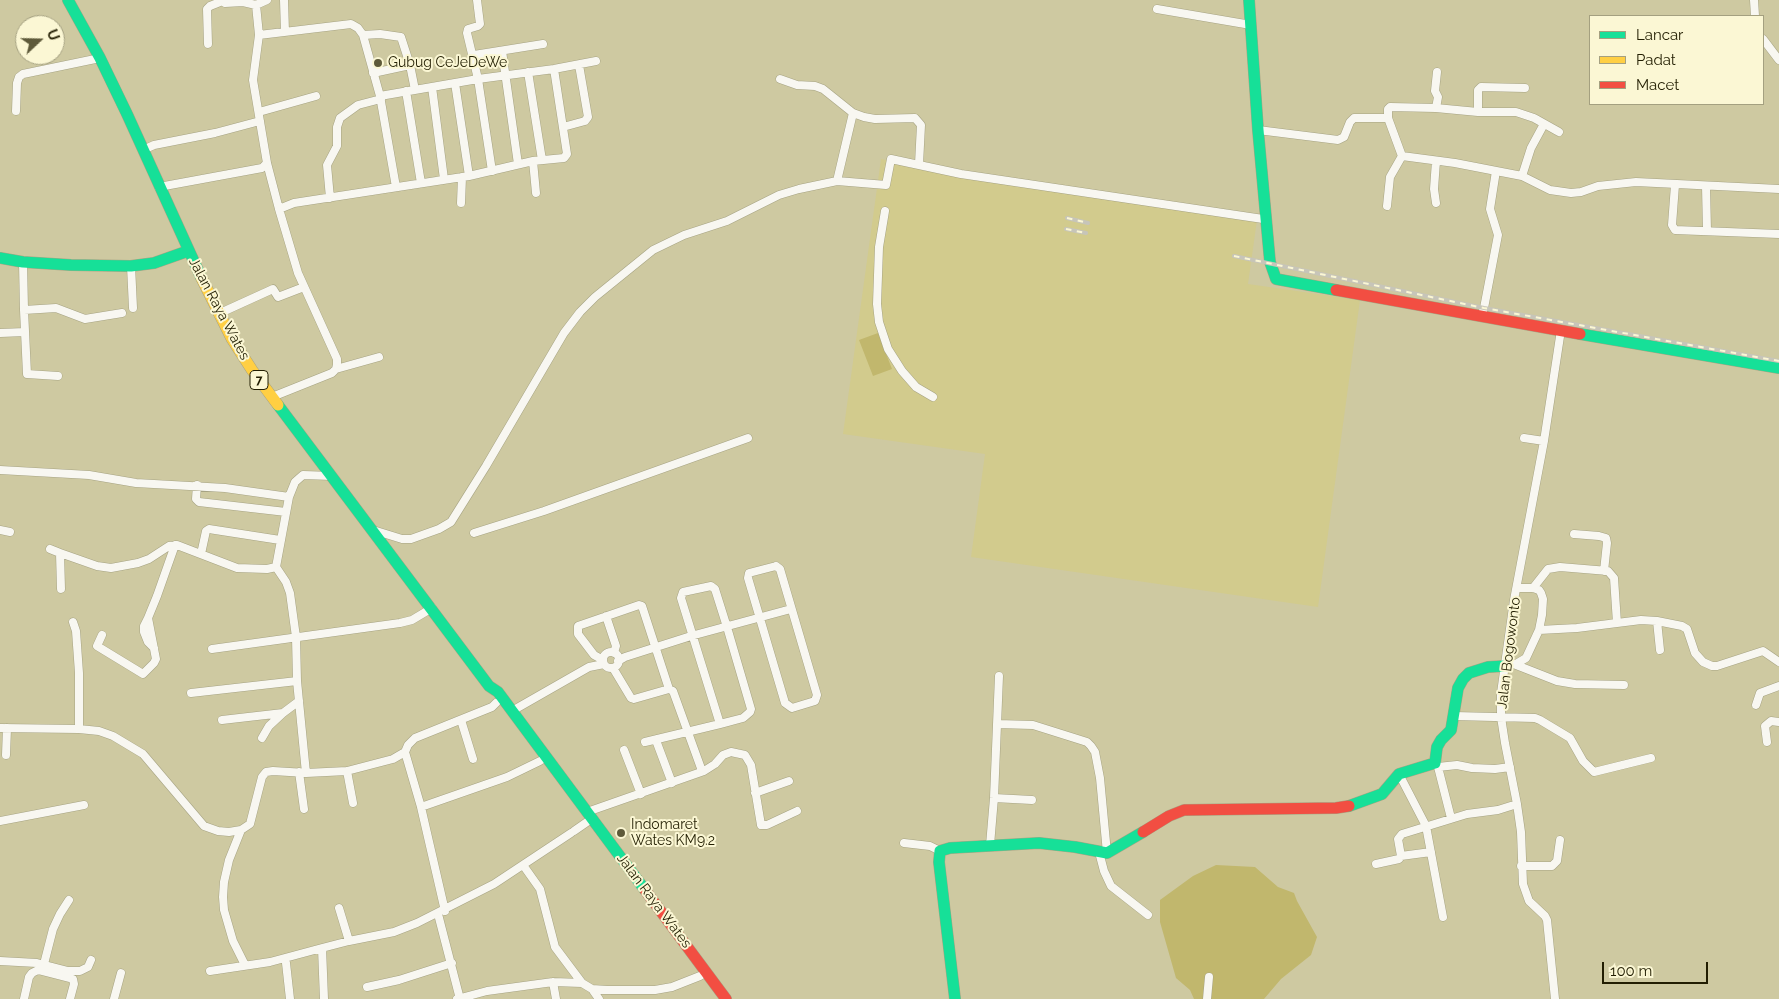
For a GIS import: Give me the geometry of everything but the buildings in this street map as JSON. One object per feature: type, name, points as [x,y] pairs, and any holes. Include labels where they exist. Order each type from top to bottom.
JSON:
[{"type":"main road","name":"Jalan Raya Wates","points":[[68,0],[100,58],[218,314],[247,363],[490,686],[498,692],[718,999]]},
{"type":"main road","points":[[1249,0],[1263,219],[1270,262],[1276,279],[1481,317],[1779,368]]},
{"type":"main road","points":[[0,258],[23,262],[131,266],[154,263],[188,251]]},
{"type":"main road","points":[[955,999],[939,862],[940,851],[950,848],[1039,843],[1103,853],[1176,812],[1184,810],[1336,808],[1355,805],[1382,794],[1399,774],[1436,765],[1437,747],[1451,730],[1458,688],[1463,679],[1468,673],[1509,664]]},
{"type":"main road","name":"Jalan Raya Wates","points":[[490,686],[496,703],[540,761],[587,817],[726,999]]},
{"type":"street","points":[[208,44],[207,9],[210,6],[220,1],[225,4],[243,2],[256,4],[267,0]]},
{"type":"street","points":[[284,0],[284,32]]},
{"type":"street","points":[[477,0],[480,24],[467,30],[474,55],[492,171]]},
{"type":"street","points":[[1754,0],[1756,15]]},
{"type":"street","points":[[256,4],[259,35],[253,74],[267,163],[284,227],[304,287],[337,358],[336,369]]},
{"type":"street","points":[[1157,9],[1251,25]]},
{"type":"street","points":[[259,35],[351,24],[358,28],[363,35],[380,97],[396,187]]},
{"type":"street","points":[[363,35],[380,34],[401,37],[410,65],[415,90]]},
{"type":"street","points":[[1764,40],[1779,60]]},
{"type":"street","points":[[474,55],[543,44]]},
{"type":"street","points":[[502,51],[518,164]]},
{"type":"street","points":[[16,111],[17,83],[19,77],[23,74],[100,58]]},
{"type":"street","points":[[330,198],[327,165],[338,146],[337,127],[340,118],[358,105],[380,97],[406,91],[596,61]]},
{"type":"street","points":[[373,73],[410,65]]},
{"type":"street","points":[[563,127],[584,121],[588,117],[579,65]]},
{"type":"street","points":[[279,209],[287,204],[466,176],[533,161],[564,158],[566,156],[563,127],[554,69]]},
{"type":"street","points":[[528,72],[542,160]]},
{"type":"street","points":[[1436,108],[1438,99],[1435,91],[1437,72]]},
{"type":"street","points":[[780,79],[797,85],[815,86],[823,89],[853,113],[875,119],[915,118],[921,125],[919,164]]},
{"type":"street","points":[[455,83],[466,176],[461,203]]},
{"type":"street","points":[[432,87],[444,179]]},
{"type":"street","points":[[1478,112],[1478,90],[1482,87],[1525,88]]},
{"type":"street","points":[[406,91],[421,183]]},
{"type":"street","points":[[259,112],[316,96]]},
{"type":"street","points":[[1388,206],[1390,177],[1402,156],[1388,118],[1388,109],[1390,107],[1436,108],[1478,112],[1516,112],[1534,118],[1558,132]]},
{"type":"street","points":[[837,181],[853,113]]},
{"type":"street","points":[[1258,130],[1338,140],[1344,137],[1350,122],[1354,118],[1388,118]]},
{"type":"street","points":[[142,150],[260,121]]},
{"type":"street","points":[[1522,176],[1531,148],[1544,124]]},
{"type":"street","points":[[1402,156],[1455,163],[1522,176],[1550,190],[1574,193],[1598,186],[1636,182],[1779,189]]},
{"type":"street","points":[[372,529],[402,539],[411,539],[439,529],[451,522],[571,322],[595,297],[654,250],[684,235],[727,221],[779,195],[837,181],[886,185],[891,159],[961,174],[1263,219]]},
{"type":"street","points":[[533,161],[536,193]]},
{"type":"street","points":[[1436,161],[1434,189],[1436,203]]},
{"type":"street","points":[[159,187],[262,168],[267,163]]},
{"type":"street","points":[[1481,317],[1498,235],[1490,209],[1496,171]]},
{"type":"street","points":[[1675,185],[1672,224],[1677,231],[1779,234]]},
{"type":"street","points":[[1706,186],[1707,231]]},
{"type":"street","points":[[885,211],[879,246],[877,304],[879,322],[888,349],[902,371],[916,387],[933,397]]},
{"type":"street","points":[[23,262],[27,374],[58,376]]},
{"type":"street","points":[[131,266],[133,308]]},
{"type":"street","points":[[218,314],[273,289],[278,297],[304,287]]},
{"type":"street","points":[[24,310],[56,308],[85,318],[122,313]]},
{"type":"street","name":"Jalan Bogowonto","points":[[1555,999],[1547,920],[1526,896],[1523,884],[1521,832],[1501,717],[1501,694],[1509,664],[1514,600],[1518,588],[1544,441],[1561,330]]},
{"type":"street","points":[[0,333],[25,332]]},
{"type":"street","points":[[272,397],[332,373],[336,369],[379,357]]},
{"type":"street","points":[[474,533],[544,511],[748,438]]},
{"type":"street","points":[[1524,438],[1544,441]]},
{"type":"street","points":[[0,470],[89,475],[136,483],[197,485],[289,497]]},
{"type":"street","points":[[304,810],[296,637],[290,594],[286,582],[276,568],[289,497],[295,482],[300,476],[317,474],[333,476]]},
{"type":"street","points":[[197,485],[196,499],[199,502],[286,512]]},
{"type":"street","points":[[201,554],[206,531],[209,529],[280,540]]},
{"type":"street","points":[[0,530],[10,532]]},
{"type":"street","points":[[1574,534],[1606,538],[1604,571]]},
{"type":"street","points":[[50,549],[97,566],[111,568],[138,563],[175,545],[237,568],[267,570],[276,568]]},
{"type":"street","points":[[102,635],[98,646],[143,674],[156,661],[154,648],[145,637],[144,626],[175,545]]},
{"type":"street","points":[[60,553],[61,589]]},
{"type":"street","points":[[778,566],[791,609],[817,695],[815,701],[792,708],[785,702],[759,618],[748,578],[749,573],[778,566]]},
{"type":"street","points":[[1533,588],[1548,569],[1560,567],[1610,573],[1614,578],[1617,623]]},
{"type":"street","points":[[645,742],[688,733],[743,718],[748,715],[751,709],[713,586],[683,592],[681,598],[691,636],[720,724]]},
{"type":"street","points":[[1509,664],[1526,658],[1539,630],[1542,615],[1542,599],[1539,590],[1518,588]]},
{"type":"street","points":[[613,668],[608,668],[594,654],[578,634],[577,628],[579,625],[639,605],[642,606],[669,689],[673,691],[702,771]]},
{"type":"street","points":[[212,649],[400,623],[412,620],[432,608]]},
{"type":"street","points":[[613,668],[618,661],[625,657],[655,647],[791,609]]},
{"type":"street","points":[[606,616],[616,646],[614,653]]},
{"type":"street","points":[[1539,630],[1577,628],[1641,620],[1657,621],[1682,626],[1687,629],[1696,653],[1704,662],[1712,666],[1763,651],[1779,662]]},
{"type":"street","points":[[1657,621],[1660,650]]},
{"type":"street","points":[[73,622],[76,631],[79,673],[79,729]]},
{"type":"street","points":[[614,653],[618,661]]},
{"type":"street","points":[[604,662],[607,654],[614,653]]},
{"type":"street","points":[[512,711],[589,667],[604,662]]},
{"type":"street","points":[[1509,664],[1557,681],[1575,684],[1624,685]]},
{"type":"street","points":[[613,668],[631,698],[634,699],[669,689]]},
{"type":"street","points":[[990,845],[994,798],[998,676]]},
{"type":"street","points":[[190,692],[297,681]]},
{"type":"street","points":[[1756,705],[1760,693],[1779,686]]},
{"type":"street","points":[[262,738],[269,726],[299,701]]},
{"type":"street","points":[[6,755],[3,728],[99,731],[113,736],[143,754],[204,826],[218,832],[229,832],[241,830],[250,824],[264,774],[273,771],[303,773],[347,771],[394,759],[404,752],[415,738],[461,720],[496,703]]},
{"type":"street","points":[[222,720],[283,713]]},
{"type":"street","points":[[1454,716],[1535,718],[1570,738],[1583,761],[1594,772],[1651,758]]},
{"type":"street","points":[[461,720],[473,759]]},
{"type":"street","points":[[1767,742],[1765,726],[1772,721],[1779,722]]},
{"type":"street","points":[[997,724],[1033,724],[1086,742],[1091,746],[1100,778],[1104,871],[1111,886],[1148,915]]},
{"type":"street","points":[[657,743],[672,783]]},
{"type":"street","points":[[624,750],[641,794]]},
{"type":"street","points":[[404,752],[421,807],[459,999],[487,991],[553,982],[582,984],[592,989],[655,990],[672,987],[700,976]]},
{"type":"street","points":[[210,971],[277,960],[349,941],[394,932],[441,912],[494,884],[573,832],[587,817],[702,771],[715,764],[726,753],[741,753],[749,759],[761,825],[768,825],[797,811]]},
{"type":"street","points":[[421,807],[507,777],[540,761]]},
{"type":"street","points":[[1451,818],[1436,765],[1494,769],[1510,767]]},
{"type":"street","points":[[347,771],[353,803]]},
{"type":"street","points":[[1399,774],[1426,826],[1443,917]]},
{"type":"street","points":[[755,793],[789,781]]},
{"type":"street","points":[[994,798],[1032,800]]},
{"type":"street","points":[[1401,856],[1398,840],[1402,834],[1451,818],[1498,810],[1517,804]]},
{"type":"street","points":[[0,821],[84,805]]},
{"type":"street","points":[[241,830],[229,860],[224,882],[224,903],[225,916],[233,941],[245,965]]},
{"type":"street","points":[[1521,866],[1552,866],[1557,861],[1560,840]]},
{"type":"street","points":[[904,844],[930,846],[940,851]]},
{"type":"street","points":[[1376,864],[1398,860],[1401,856],[1431,852]]},
{"type":"street","points":[[523,865],[540,889],[555,947],[582,984]]},
{"type":"street","points":[[44,964],[53,929],[69,900]]},
{"type":"street","points":[[339,908],[349,941]]},
{"type":"street","points":[[322,948],[324,999]]},
{"type":"street","points":[[0,961],[44,964],[68,971],[80,971],[88,967],[91,960]]},
{"type":"street","points":[[286,963],[290,999]]},
{"type":"street","points":[[367,987],[398,980],[452,963]]},
{"type":"street","points":[[24,999],[28,980],[32,973],[38,970],[71,978],[74,984],[70,999]]},
{"type":"street","points":[[114,999],[121,973]]},
{"type":"street","points":[[1207,999],[1209,977]]},
{"type":"street","points":[[553,982],[556,999]]},
{"type":"street","points":[[592,989],[599,999]]},
{"type":"shaded area","points":[[881,159],[999,183],[1257,220],[1248,284],[1360,300],[1318,607],[971,557],[985,454],[843,434]]},
{"type":"shaded area","points":[[878,333],[892,369],[873,376],[859,340]]},
{"type":"shaded area","points":[[1216,865],[1255,867],[1278,887],[1294,893],[1317,937],[1311,955],[1281,979],[1264,999],[1209,999],[1207,985],[1204,989],[1203,999],[1194,999],[1190,990],[1176,978],[1160,922],[1160,900],[1193,876]]},
{"type":"railway","points":[[1067,218],[1088,223]]},
{"type":"railway","points":[[1066,229],[1086,233]]},
{"type":"railway","points":[[1234,256],[1484,308],[1779,361]]},
{"type":"traffic: fast","points":[[68,0],[100,58],[127,114],[201,277]]},
{"type":"traffic: fast","points":[[1249,0],[1270,262],[1276,279],[1336,290]]},
{"type":"traffic: fast","points":[[0,258],[23,262],[71,265],[131,266],[154,263],[188,251]]},
{"type":"traffic: fast","points":[[1580,334],[1779,368]]},
{"type":"traffic: fast","points":[[278,405],[489,686],[498,692],[645,890]]},
{"type":"traffic: fast","points":[[1349,806],[1382,794],[1399,774],[1435,763],[1437,747],[1451,730],[1458,688],[1463,679],[1469,673],[1488,667],[1505,666]]},
{"type":"traffic: fast","points":[[955,999],[939,862],[940,851],[950,848],[1039,843],[1107,853],[1143,832]]},
{"type":"traffic: slow","points":[[201,277],[232,339],[278,405]]},
{"type":"traffic: jam","points":[[1336,290],[1580,334]]},
{"type":"traffic: jam","points":[[1143,832],[1169,816],[1184,810],[1336,808],[1349,806]]},
{"type":"traffic: jam","points":[[645,890],[726,999]]},
{"type":"place","name":"Gubug CeJeDeWe","points":[[378,63]]},
{"type":"place","name":"Indomaret Wates KM9.2","points":[[621,833]]}]
